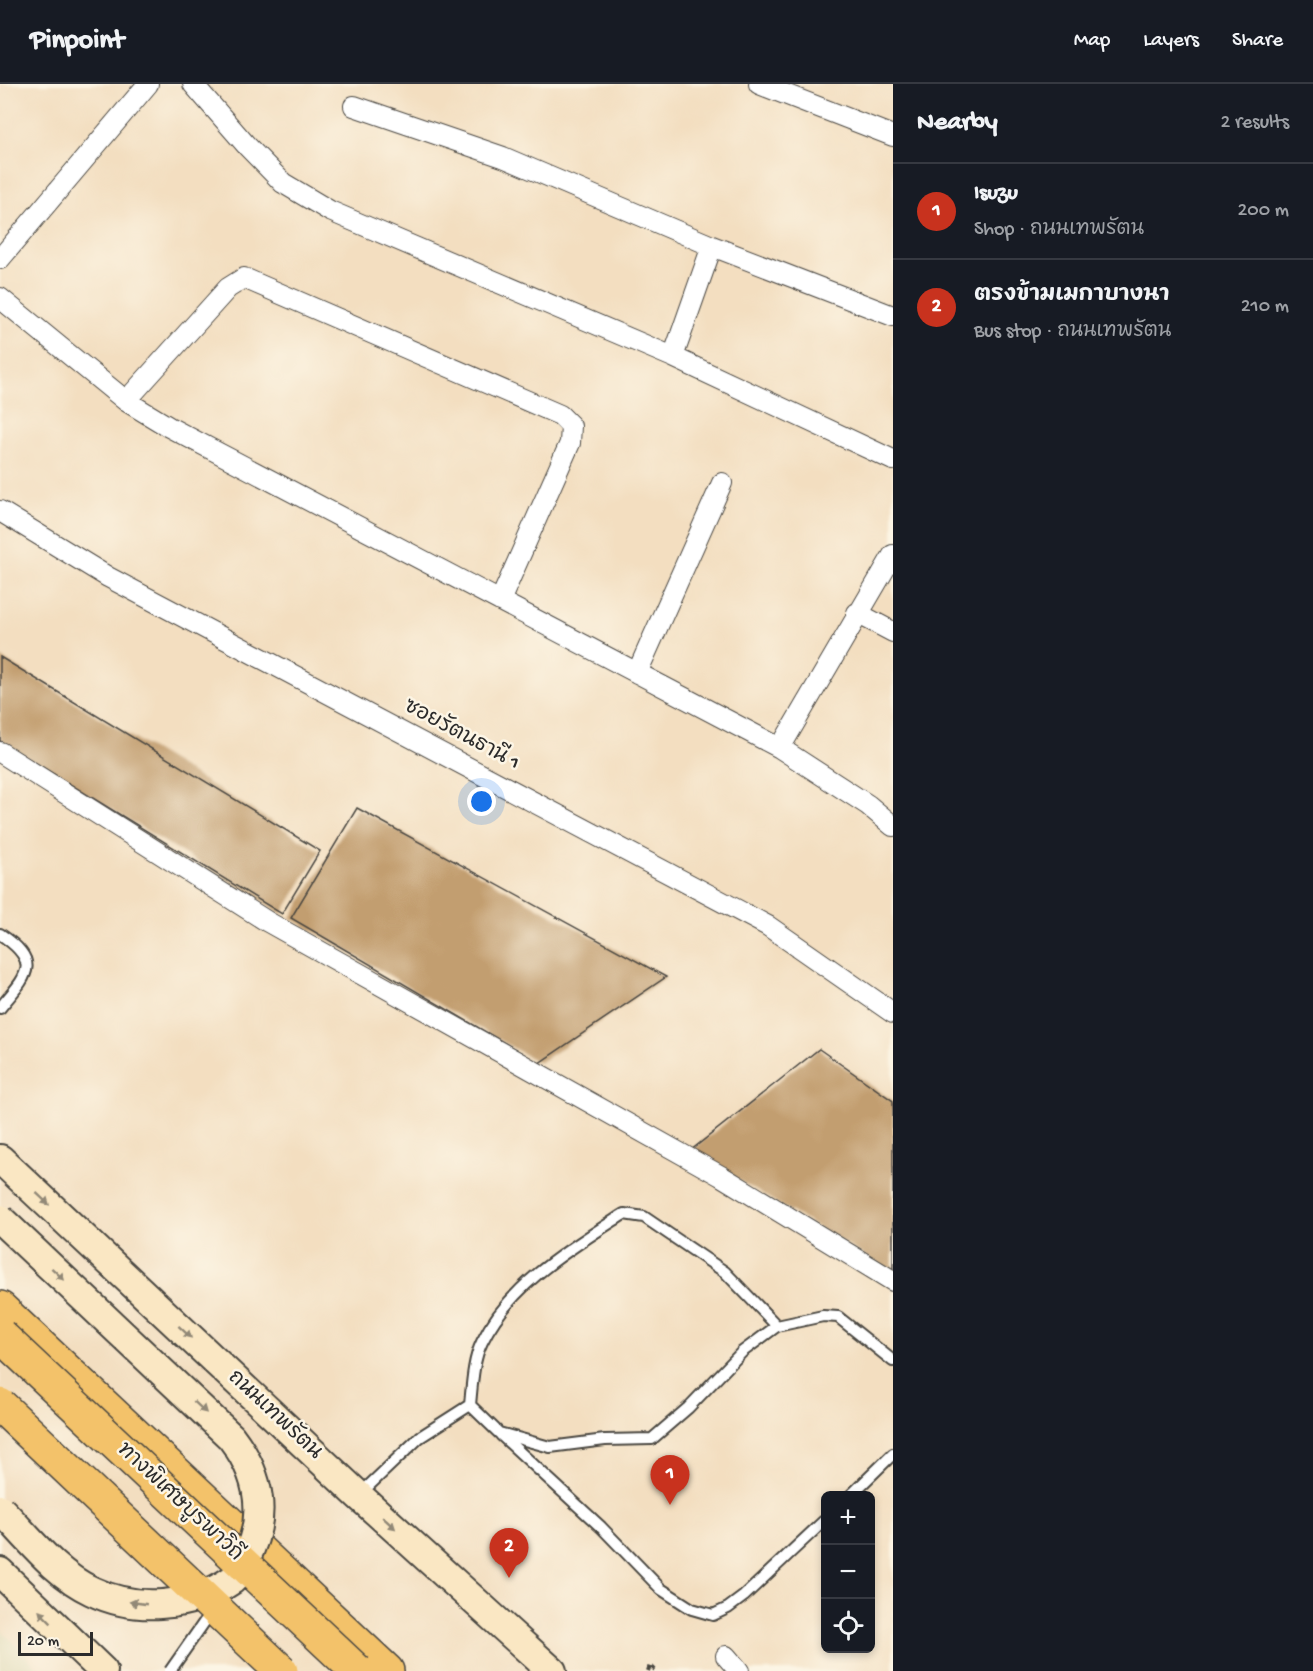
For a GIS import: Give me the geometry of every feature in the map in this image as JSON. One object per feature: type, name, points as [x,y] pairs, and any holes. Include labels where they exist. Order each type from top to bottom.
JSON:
[{"type":"highway","points":[[0,1308],[387,1671]]},
{"type":"highway","name":"ทางพิเศษบูรพาวิถี","points":[[0,1335],[357,1671]]},
{"type":"highway","points":[[0,1406],[282,1671]]},
{"type":"highway","points":[[0,1427],[262,1671]]},
{"type":"main road","name":"ถนนเทพรัตน","points":[[0,1159],[358,1495],[552,1671]]},
{"type":"main road","points":[[0,1219],[208,1415],[246,1457],[254,1475],[258,1496],[258,1516],[248,1554],[234,1579],[198,1596],[160,1605],[113,1599],[91,1591],[69,1578],[0,1509]]},
{"type":"main road","points":[[0,1572],[103,1671]]},
{"type":"street","points":[[0,259],[148,84]]},
{"type":"street","points":[[193,84],[283,183],[330,211],[673,357],[893,460]]},
{"type":"street","points":[[759,84],[893,136]]},
{"type":"street","points":[[354,106],[502,157],[712,246],[893,316]]},
{"type":"street","points":[[673,357],[712,246]]},
{"type":"street","points":[[126,402],[228,288],[244,278],[560,415],[571,426],[570,443],[500,601]]},
{"type":"street","points":[[0,297],[126,402],[780,748],[868,805],[893,826]]},
{"type":"street","points":[[638,673],[722,483]]},
{"type":"street","name":"ซอยรัตนธานี 1","points":[[0,511],[108,577],[768,926],[893,1013]]},
{"type":"street","points":[[780,748],[893,555]]},
{"type":"street","points":[[857,613],[893,632]]},
{"type":"street","points":[[0,752],[268,922],[721,1176],[893,1281]]},
{"type":"lane","points":[[0,934],[25,954],[28,964],[27,976],[0,1008]]},
{"type":"lane","points":[[470,1405],[472,1379],[481,1343],[512,1296],[588,1237],[624,1214],[644,1217],[725,1272],[777,1326]]},
{"type":"lane","points":[[499,1433],[550,1447],[604,1440],[652,1439],[688,1408],[742,1352],[777,1326],[823,1316],[838,1317],[893,1360]]},
{"type":"lane","points":[[358,1495],[420,1437],[470,1405]]},
{"type":"lane","points":[[470,1405],[601,1527],[661,1589],[692,1609],[713,1615],[728,1608],[744,1596],[821,1523]]},
{"type":"lane","points":[[855,1491],[893,1454]]},
{"type":"lane","points":[[170,1671],[234,1579]]},
{"type":"path","points":[[648,1671],[650,1665],[656,1671]]},
{"type":"shaded area","points":[[0,1629],[41,1671],[0,1671]]},
{"type":"building","points":[[0,657],[320,851],[282,914],[0,741]]},
{"type":"building","points":[[357,808],[666,977],[539,1063],[291,918]]},
{"type":"building","points":[[819,1049],[893,1101],[893,1273],[690,1151]]},
{"type":"place","name":"Isuzu","points":[[670,1505]]},
{"type":"place","name":"ตรงข้ามเมกาบางนา","points":[[509,1578]]}]
